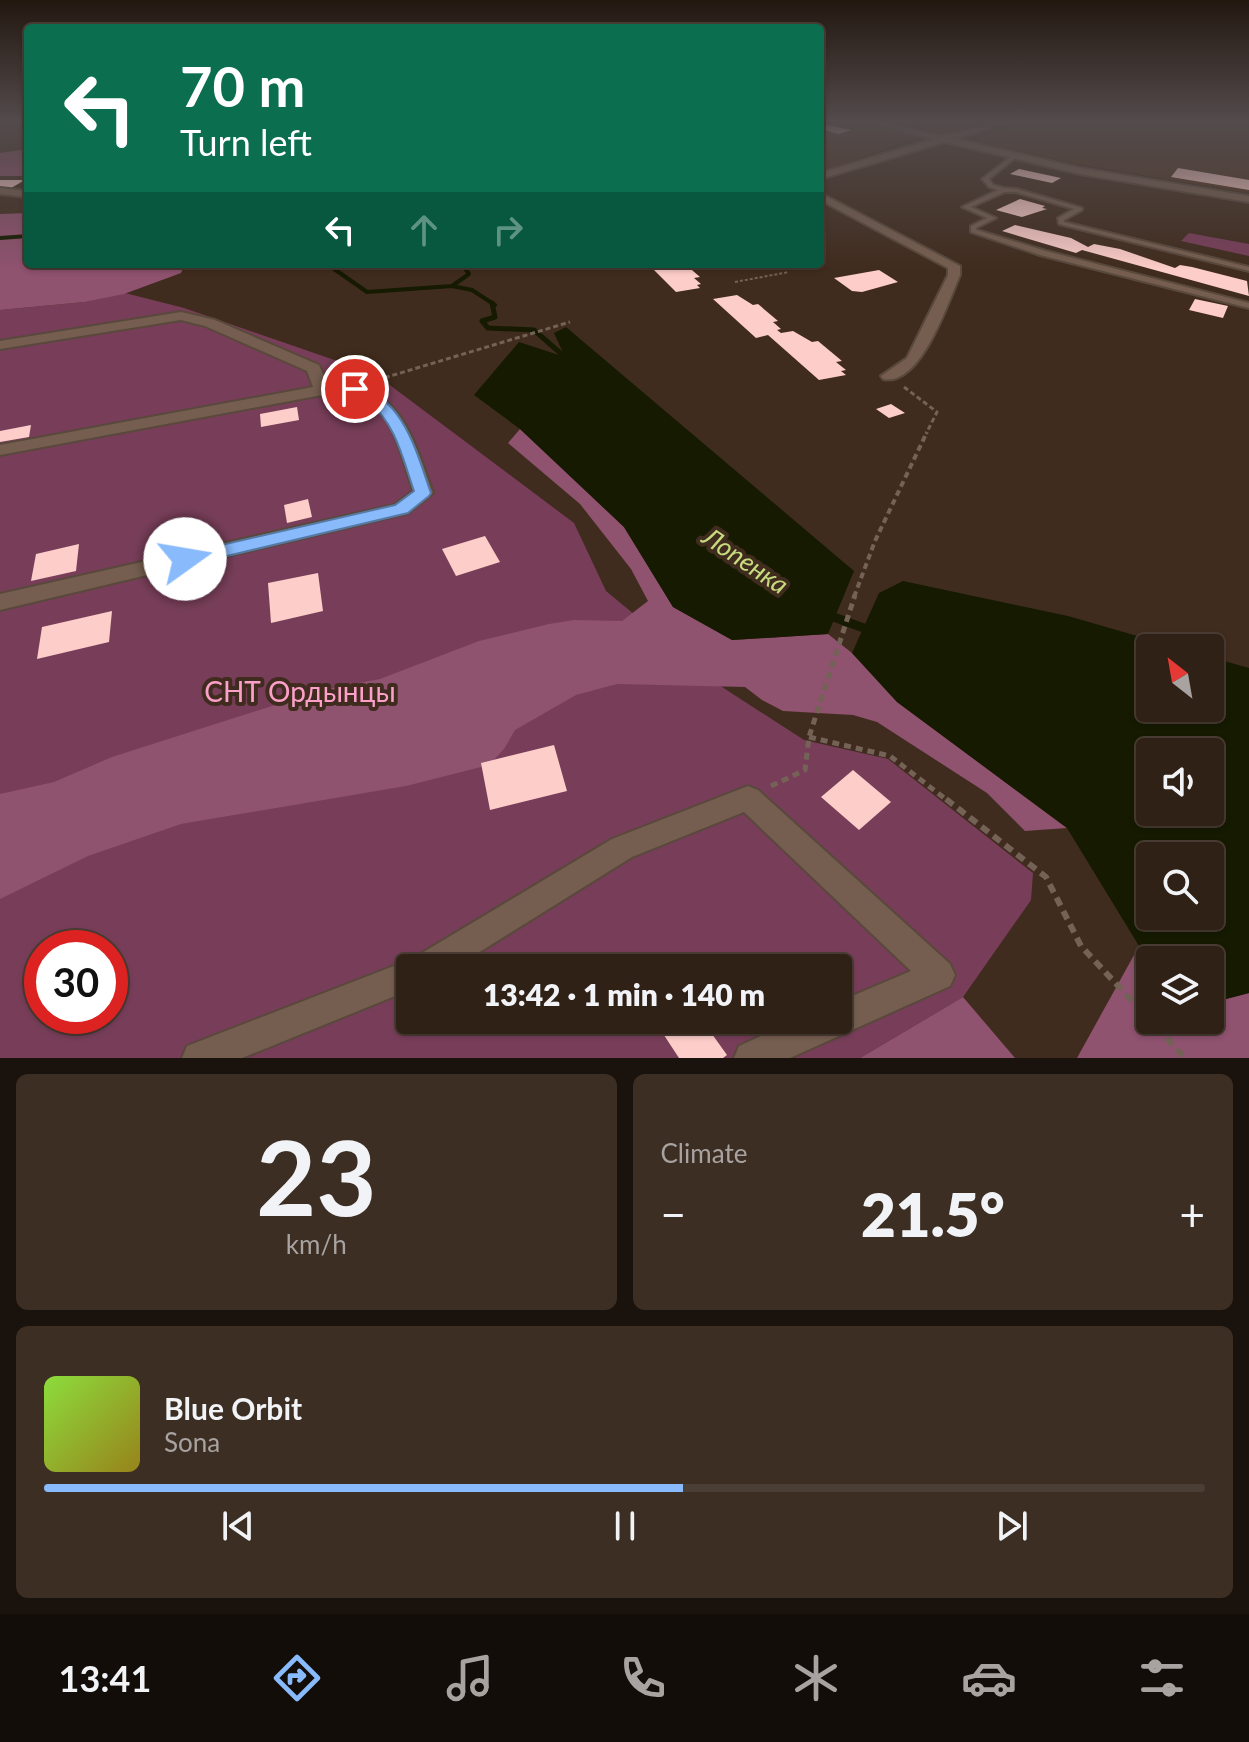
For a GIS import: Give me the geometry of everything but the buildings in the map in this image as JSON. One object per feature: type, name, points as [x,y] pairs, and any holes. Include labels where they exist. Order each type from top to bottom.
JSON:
[{"type":"street","points":[[1077,170],[1249,199]]},
{"type":"street","points":[[0,191],[24,194]]},
{"type":"street","points":[[824,198],[954,266],[954,275],[913,361],[889,376]]},
{"type":"street","points":[[0,345],[181,316],[210,323],[314,368],[322,390]]},
{"type":"street","points":[[0,450],[322,390],[355,389],[374,398],[400,428],[423,493],[401,509],[0,602]]},
{"type":"street","points":[[447,954],[622,848],[748,798],[939,975],[852,1012]]},
{"type":"street","points":[[199,1058],[396,980]]},
{"type":"street","points":[[751,1058],[803,1034]]},
{"type":"lane","points":[[996,170],[985,179],[991,186],[1080,209],[1060,219],[1061,223],[1249,269]]},
{"type":"lane","points":[[1004,190],[965,207],[993,218],[973,227],[973,231],[1043,253],[1249,306]]},
{"type":"path","points":[[735,282],[789,272]]},
{"type":"path","points":[[376,381],[459,353],[570,322]]},
{"type":"path","points":[[748,798],[805,770],[809,737],[839,638],[875,541],[937,412],[889,376]]},
{"type":"path","points":[[809,737],[890,756],[1046,877],[1081,946],[1185,1058]]},
{"type":"shaded area","points":[[0,170],[24,170],[24,176],[0,176]]},
{"type":"shaded area","points":[[1115,170],[1249,170],[1249,193]]},
{"type":"shaded area","points":[[24,213],[24,268],[183,268],[181,273],[124,294],[85,302],[0,310],[0,214]]},
{"type":"shaded area","points":[[520,429],[624,527],[673,607],[732,640],[828,634],[852,653],[897,702],[1067,828],[1025,831],[987,793],[877,722],[853,715],[783,711],[745,687],[617,684],[576,695],[515,730],[504,749],[489,765],[406,786],[181,824],[88,856],[0,899],[0,794],[54,782],[112,757],[322,690],[380,679],[479,641],[574,620],[622,621],[648,601],[631,569],[580,504],[508,443]]},
{"type":"shaded area","points":[[1136,951],[1136,1034],[1224,1034],[1224,998],[1249,993],[1249,1058],[1077,1058]]},
{"type":"shaded area","points":[[963,997],[1015,1058],[860,1058]]},
{"type":"green space","points":[[1189,233],[1249,244],[1249,256],[1181,241]]},
{"type":"green space","name":"СНТ Ордынцы","points":[[125,293],[184,308],[375,374],[574,523],[606,591],[722,687],[804,740],[888,759],[1033,873],[1031,900],[963,997],[860,1058],[0,1058],[0,310],[85,302]]},
{"type":"water","points":[[566,327],[854,571],[828,634],[732,640],[673,607],[624,527],[520,429],[474,395],[519,342],[565,357],[554,333]]},
{"type":"water","points":[[903,581],[1068,616],[1136,636],[1136,722],[1224,722],[1224,661],[1249,668],[1249,993],[1224,998],[1224,946],[1139,946],[1067,828],[897,702],[852,653],[879,593]]},
{"type":"waterway","points":[[0,238],[24,236]]},
{"type":"waterway","points":[[333,268],[367,292],[452,286]]},
{"type":"waterway","name":"Лопенка","points":[[452,286],[469,274],[465,268]]},
{"type":"waterway","name":"Лопенка","points":[[452,286],[472,290],[492,303]]},
{"type":"waterway","name":"Лопенка","points":[[492,303],[495,317],[482,321],[488,328],[534,330],[566,358],[567,367]]},
{"type":"waterway","name":"Лопенка","points":[[828,615],[872,631]]},
{"type":"route","points":[[185,559],[401,509],[423,493],[400,428],[374,398],[355,389]]}]
